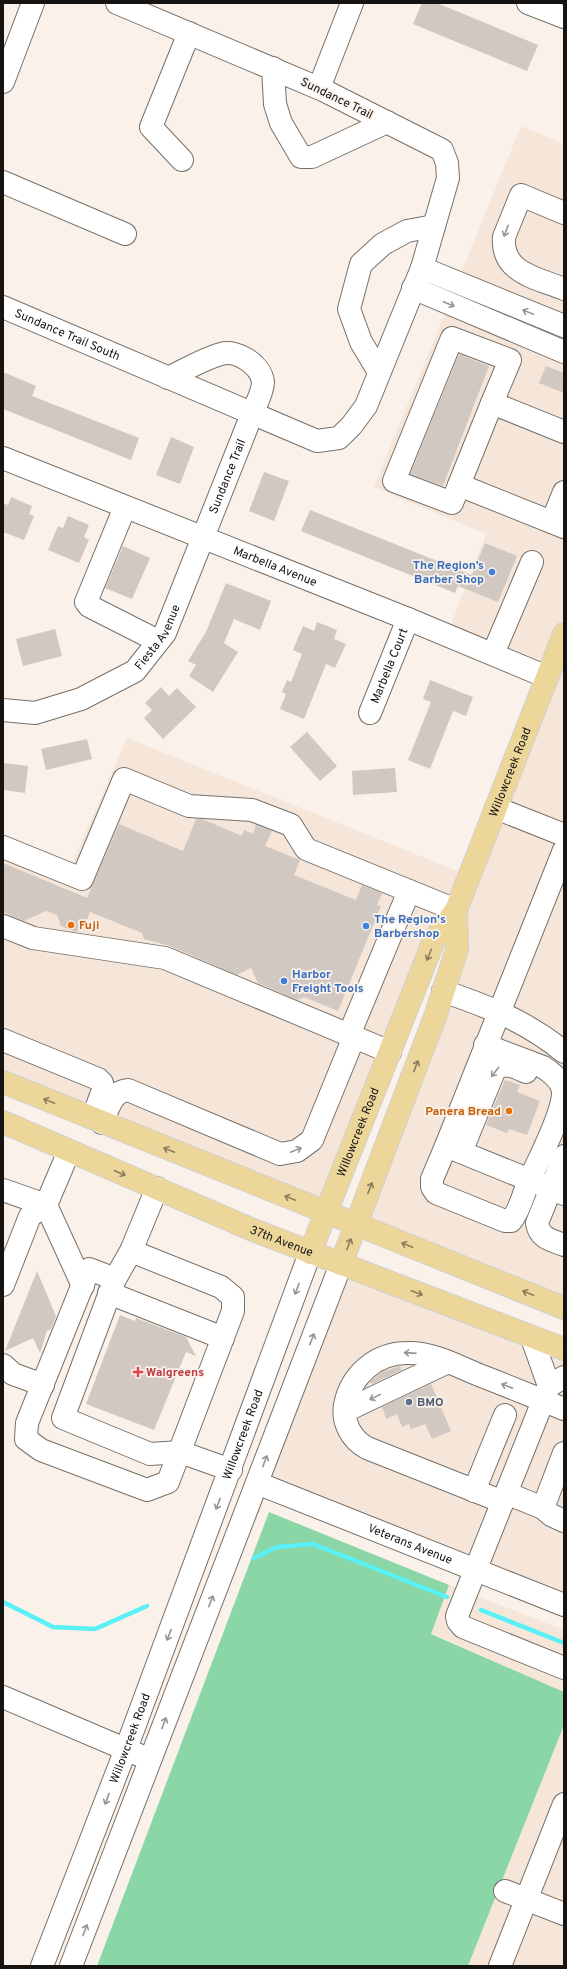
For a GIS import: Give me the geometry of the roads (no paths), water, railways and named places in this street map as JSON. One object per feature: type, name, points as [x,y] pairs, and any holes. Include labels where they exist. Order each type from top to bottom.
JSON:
[{"type":"main road","name":"Willowcreek Road","points":[[310,1253],[434,940],[456,910],[564,634]]},
{"type":"main road","name":"Willowcreek Road","points":[[341,1264],[443,991],[457,949],[456,910]]},
{"type":"main road","points":[[3,1082],[564,1308]]},
{"type":"main road","name":"37th Avenue","points":[[3,1122],[310,1253],[564,1349]]},
{"type":"street","points":[[3,82],[11,36],[33,3]]},
{"type":"street","name":"Sundance Trail","points":[[117,3],[319,88],[442,150],[447,163],[448,178],[422,268],[366,406],[352,425],[339,438],[317,441],[131,363]]},
{"type":"street","points":[[319,88],[352,3]]},
{"type":"street","points":[[528,3],[564,17]]},
{"type":"street","points":[[182,160],[151,127],[189,33]]},
{"type":"street","points":[[273,68],[275,104],[281,123],[301,157],[312,157],[387,122]]},
{"type":"street","points":[[3,182],[125,234]]},
{"type":"street","points":[[564,213],[521,195],[504,237],[505,255],[513,267],[519,271],[564,289]]},
{"type":"street","points":[[380,372],[361,342],[349,309],[361,264],[383,244],[407,231],[434,226]]},
{"type":"street","points":[[422,268],[564,326]]},
{"type":"street","points":[[413,288],[564,352]]},
{"type":"street","name":"Sundance Trail South","points":[[3,307],[131,363]]},
{"type":"street","points":[[452,338],[510,360],[459,484],[452,503],[394,481],[452,338]]},
{"type":"street","points":[[168,378],[222,354],[233,353],[246,358],[263,380],[262,388],[252,414]]},
{"type":"street","points":[[492,403],[564,432]]},
{"type":"street","name":"Sundance Trail","points":[[203,538],[252,414]]},
{"type":"street","name":"Marbella Avenue","points":[[3,458],[408,619],[547,677]]},
{"type":"street","points":[[459,484],[558,525],[564,492]]},
{"type":"street","points":[[124,507],[86,602],[89,606],[158,641]]},
{"type":"street","name":"Fiesta Avenue","points":[[3,710],[35,713],[81,699],[135,672],[164,633],[203,538]]},
{"type":"street","points":[[493,654],[532,562]]},
{"type":"street","name":"Marbella Court","points":[[370,713],[408,619]]},
{"type":"street","points":[[3,847],[82,879],[124,779],[189,806],[252,810],[291,825],[306,849],[456,910]]},
{"type":"street","points":[[496,808],[564,835]]},
{"type":"street","points":[[453,1149],[485,1044],[564,850]]},
{"type":"street","points":[[97,1120],[115,1094],[120,1090],[128,1090],[280,1154],[297,1151],[312,1140],[409,891]]},
{"type":"street","points":[[3,926],[33,938],[165,958],[390,1052]]},
{"type":"street","points":[[443,991],[499,1011],[544,1035],[564,1052]]},
{"type":"street","points":[[3,1040],[98,1079],[102,1083],[103,1090],[97,1120]]},
{"type":"street","points":[[485,1044],[543,1067],[558,1069],[563,1092],[562,1103],[540,1160],[547,1187]]},
{"type":"street","points":[[547,1187],[532,1158],[555,1099],[555,1091],[551,1084],[529,1073],[507,1065],[500,1065],[495,1069],[453,1149],[432,1179],[432,1187],[436,1193],[505,1221],[511,1221],[547,1187],[564,1156]]},
{"type":"street","points":[[564,1134],[537,1223],[538,1231],[543,1237],[564,1245]]},
{"type":"street","points":[[453,1149],[547,1187]]},
{"type":"street","points":[[3,1284],[30,1216],[46,1205],[69,1151]]},
{"type":"street","points":[[157,1188],[131,1251],[112,1286],[63,1418],[150,1454],[180,1452],[231,1470]]},
{"type":"street","points":[[3,1190],[46,1205],[83,1286]]},
{"type":"street","points":[[131,1251],[221,1287],[233,1297],[233,1310],[223,1338],[180,1452],[168,1482],[147,1490],[41,1450],[26,1439],[27,1423],[89,1269],[112,1286],[223,1338]]},
{"type":"street","name":"Willowcreek Road","points":[[42,1966],[126,1749],[231,1470],[310,1253]]},
{"type":"street","name":"Willowcreek Road","points":[[71,1966],[341,1264]]},
{"type":"street","points":[[532,1338],[552,1388],[564,1409]]},
{"type":"street","points":[[552,1388],[426,1355],[408,1352],[391,1354],[365,1368],[355,1378],[345,1406],[345,1411],[346,1421],[357,1443],[474,1491],[543,1508],[551,1515],[564,1521]]},
{"type":"street","points":[[345,1411],[448,1362]]},
{"type":"street","points":[[3,1365],[13,1374],[43,1385]]},
{"type":"street","points":[[552,1388],[504,1498],[457,1616],[458,1621],[463,1627],[564,1668]]},
{"type":"street","points":[[474,1491],[505,1415]]},
{"type":"street","points":[[543,1508],[558,1485],[564,1453]]},
{"type":"street","name":"Veterans Avenue","points":[[257,1483],[564,1605]]},
{"type":"street","points":[[3,1697],[150,1759]]},
{"type":"street","points":[[500,1966],[564,1804]]},
{"type":"street","points":[[505,1891],[564,1914]]},
{"type":"waterway","points":[[254,1558],[277,1547],[313,1544],[447,1597]]},
{"type":"waterway","points":[[3,1602],[53,1627],[95,1629],[147,1606]]},
{"type":"waterway","points":[[481,1610],[564,1643]]},
{"type":"place","name":"The Region’s Barber Shop","points":[[492,572]]},
{"type":"place","name":"Fuji","points":[[71,925]]},
{"type":"place","name":"The Region's Barbershop","points":[[366,926]]},
{"type":"place","name":"Harbor Freight Tools","points":[[284,981]]},
{"type":"place","name":"Panera Bread","points":[[509,1111]]},
{"type":"place","name":"Walgreens","points":[[138,1372]]},
{"type":"place","name":"BMO","points":[[409,1402]]}]
